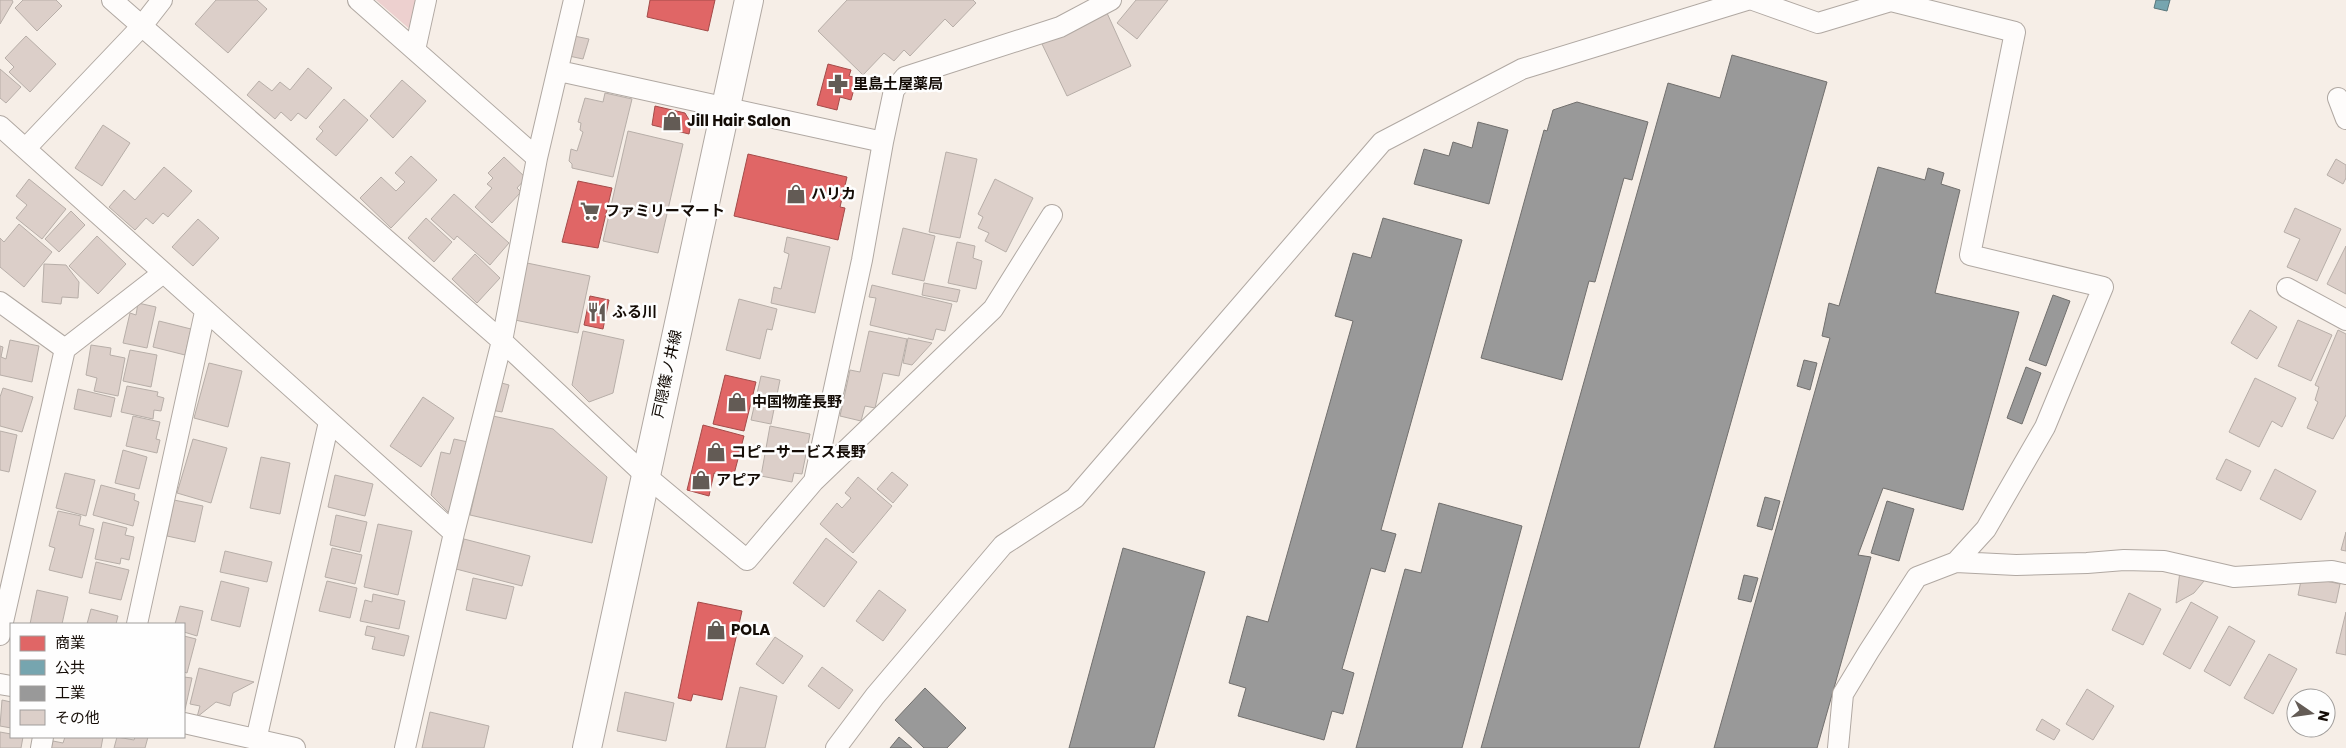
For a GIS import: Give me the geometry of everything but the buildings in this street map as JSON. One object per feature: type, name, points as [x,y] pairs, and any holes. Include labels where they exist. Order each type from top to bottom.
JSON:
[{"type":"main road","name":"戸隠篠ノ井線","points":[[587,748],[749,0]]},
{"type":"street","points":[[112,0],[502,341],[645,475],[747,560],[814,481],[993,309],[1052,215]]},
{"type":"street","points":[[26,148],[141,26],[162,0]]},
{"type":"street","points":[[358,0],[537,158]]},
{"type":"street","points":[[415,50],[426,0]]},
{"type":"street","points":[[405,748],[454,533],[502,341],[537,158],[574,0]]},
{"type":"street","points":[[814,481],[862,260],[882,142],[894,90],[905,77],[1052,30],[1111,0]]},
{"type":"street","points":[[836,748],[875,696],[1003,545],[1075,498],[1382,142],[1522,69],[1747,0]]},
{"type":"street","points":[[1753,0],[1818,23],[1891,1],[1934,6],[2016,32],[1970,255],[2103,287],[2045,428],[1986,528],[1956,562]]},
{"type":"street","points":[[559,70],[882,142]]},
{"type":"street","points":[[2343,97],[2346,119]]},
{"type":"street","points":[[0,126],[205,312],[454,533]]},
{"type":"street","points":[[0,634],[65,349],[163,274]]},
{"type":"street","points":[[2287,288],[2346,320]]},
{"type":"street","points":[[0,302],[65,349]]},
{"type":"street","points":[[137,623],[205,312]]},
{"type":"street","points":[[256,740],[329,422]]},
{"type":"street","points":[[1838,748],[1843,694],[1869,650],[1917,577],[1956,562],[2016,565],[2124,560],[2164,561],[2234,577],[2332,571],[2346,574]]},
{"type":"street","points":[[185,723],[295,748]]},
{"type":"shaded area","points":[[376,0],[420,0],[413,32]]},
{"type":"place","name":"里島土屋薬局","points":[[838,84]]},
{"type":"place","name":"Jill Hair Salon","points":[[672,121]]},
{"type":"place","name":"ハリカ","points":[[796,194]]},
{"type":"place","name":"ファミリーマート","points":[[590,211]]},
{"type":"place","name":"ふる川","points":[[597,312]]},
{"type":"place","name":"中国物産長野","points":[[737,402]]},
{"type":"place","name":"コピーサービス長野","points":[[716,452]]},
{"type":"place","name":"アピア","points":[[701,480]]},
{"type":"place","name":"POLA","points":[[716,630]]}]
